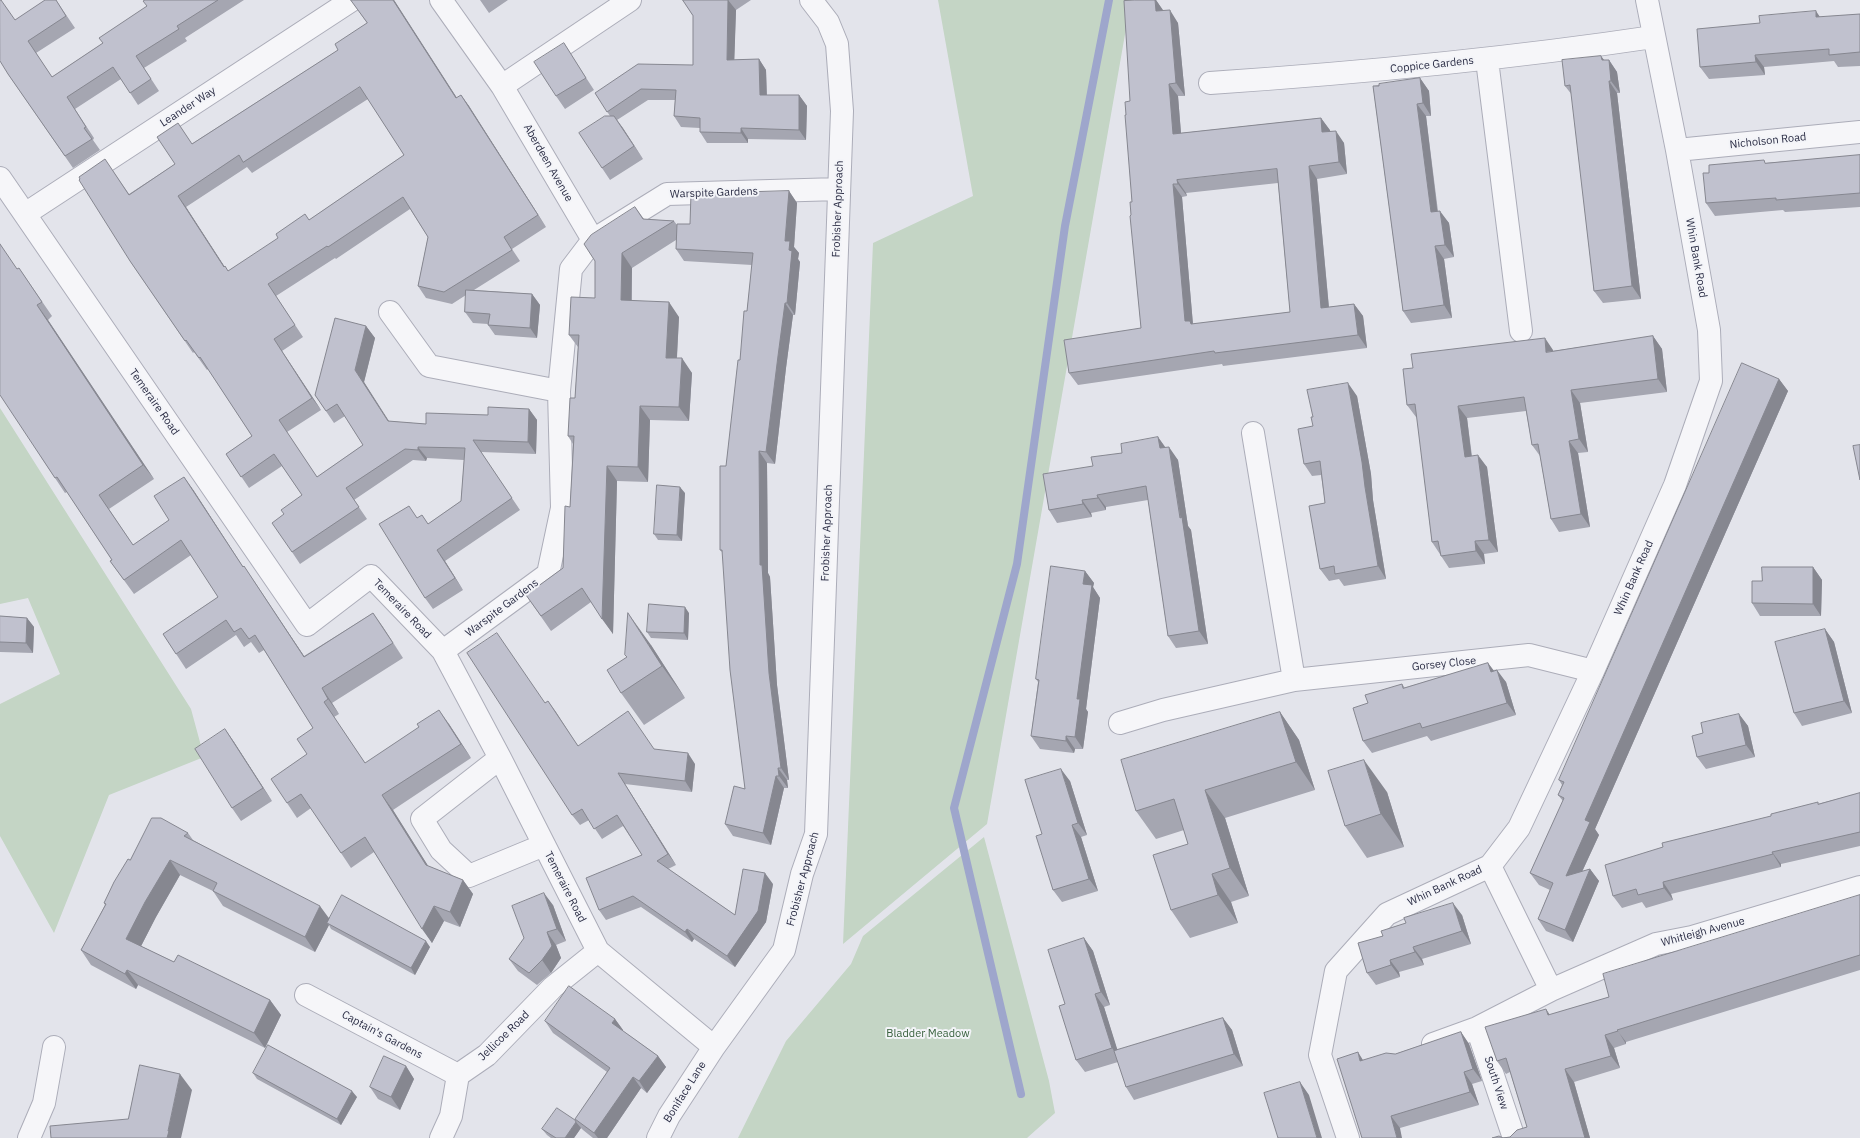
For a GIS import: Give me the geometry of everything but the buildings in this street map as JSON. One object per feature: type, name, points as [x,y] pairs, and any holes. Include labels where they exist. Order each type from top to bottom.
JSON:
[{"type":"street","name":"Leander Way","points":[[24,214],[352,0]]},
{"type":"street","name":"Aberdeen Avenue","points":[[441,0],[502,86],[593,240]]},
{"type":"street","points":[[502,86],[630,0]]},
{"type":"street","name":"Frobisher Approach","points":[[714,1047],[784,950],[802,874],[816,834],[842,111],[837,44],[828,22],[811,0]]},
{"type":"street","name":"Whin Bank Road","points":[[1348,1138],[1320,1055],[1336,971],[1387,914],[1490,866],[1519,828],[1593,671],[1675,485],[1711,381],[1710,330],[1677,150],[1646,0]]},
{"type":"street","name":"Coppice Gardens","points":[[1210,83],[1352,73],[1487,60],[1653,37]]},
{"type":"street","points":[[1487,60],[1521,331]]},
{"type":"street","name":"Nicholson Road","points":[[1677,150],[1860,132]]},
{"type":"street","name":"Temeraire Road","points":[[0,178],[307,625],[371,576],[443,651],[500,758],[598,951],[714,1047]]},
{"type":"street","name":"Warspite Gardens","points":[[443,651],[548,574],[562,508],[559,391],[571,269],[593,240],[668,194],[839,189]]},
{"type":"street","points":[[390,312],[429,366],[559,391]]},
{"type":"street","points":[[1253,434],[1294,680]]},
{"type":"street","name":"Gorsey Close","points":[[1120,723],[1163,710],[1294,680],[1528,655],[1593,671]]},
{"type":"street","points":[[500,758],[422,819],[441,850],[469,876],[544,845]]},
{"type":"street","points":[[1490,866],[1552,990]]},
{"type":"street","name":"Whitleigh Avenue","points":[[1414,1050],[1478,1028],[1552,990],[1656,944],[1692,937],[1860,887]]},
{"type":"street","name":"Jellicoe Road","points":[[458,1075],[487,1055],[553,987],[598,951]]},
{"type":"street","name":"Captain's Gardens","points":[[306,995],[458,1075]]},
{"type":"street","name":"South View","points":[[1478,1028],[1514,1138]]},
{"type":"street","points":[[29,1138],[44,1103],[54,1046]]},
{"type":"street","name":"Boniface Lane","points":[[658,1138],[669,1116],[714,1047]]},
{"type":"street","points":[[441,1138],[451,1116],[458,1075]]},
{"type":"green space","points":[[938,0],[1131,0],[987,824],[843,944],[873,243],[973,196]]},
{"type":"green space","points":[[0,408],[191,709],[204,757],[109,795],[54,933],[0,836],[0,704],[60,674],[28,598],[0,604]]},
{"type":"green space","name":"Bladder Meadow","points":[[984,837],[1049,1081],[1055,1113],[1027,1138],[738,1138],[786,1041],[851,964],[863,936]]},
{"type":"waterway","points":[[1021,1094],[954,808],[1017,564],[1065,226],[1109,0]]}]
